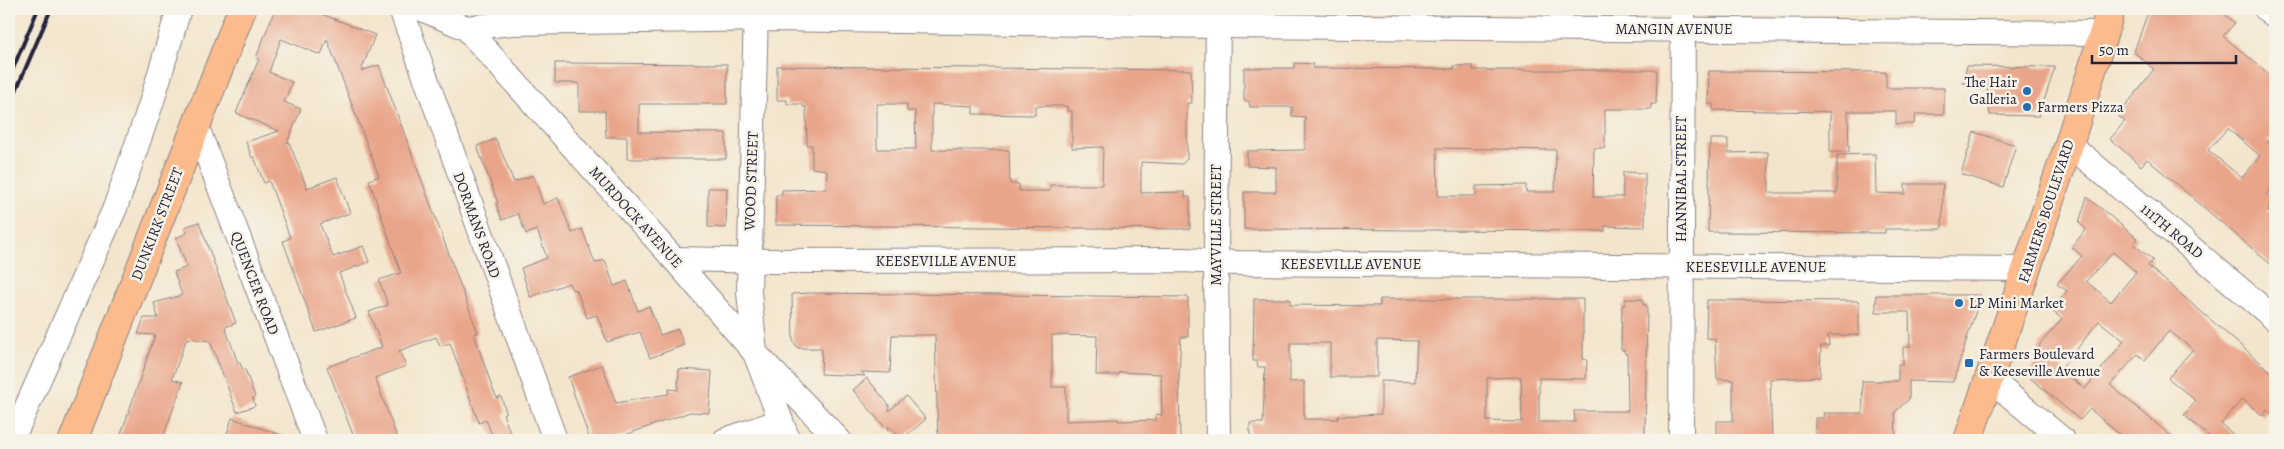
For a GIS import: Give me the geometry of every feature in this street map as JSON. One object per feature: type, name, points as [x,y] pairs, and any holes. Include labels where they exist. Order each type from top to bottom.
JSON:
[{"type":"main road","name":"DUNKIRK STREET","points":[[73,440],[242,9]]},
{"type":"main road","name":"FARMERS BOULEVARD","points":[[1968,440],[2069,144],[2107,21]]},
{"type":"street","points":[[12,440],[115,208],[151,104],[179,9]]},
{"type":"street","name":"DORMANS ROAD","points":[[400,9],[555,440]]},
{"type":"street","name":"MURDOCK AVENUE","points":[[422,9],[466,28],[674,259],[755,353],[839,440]]},
{"type":"street","points":[[2266,9],[2275,16]]},
{"type":"street","name":"MANGIN AVENUE","points":[[466,28],[512,23],[756,14],[2107,21]]},
{"type":"street","name":"WOOD STREET","points":[[755,353],[748,292],[748,261],[756,14]]},
{"type":"street","name":"MAYVILLE STREET","points":[[1218,17],[1216,262],[1218,440]]},
{"type":"street","name":"HANNIBAL STREET","points":[[1681,440],[1682,19]]},
{"type":"street","name":"QUENCER ROAD","points":[[196,125],[315,440]]},
{"type":"street","name":"111TH ROAD","points":[[2069,144],[2275,318]]},
{"type":"street","name":"KEESEVILLE AVENUE","points":[[674,259],[2027,269]]},
{"type":"street","points":[[725,440],[785,430],[755,353]]},
{"type":"street","points":[[1990,379],[2063,440]]},
{"type":"building","points":[[275,9],[309,9],[375,35],[361,71],[379,65],[478,333],[474,334],[493,390],[497,398],[501,396],[506,412],[503,414],[513,440],[494,440],[486,420],[479,423],[450,343],[440,346],[436,337],[399,351],[406,366],[375,378],[398,440],[355,440],[327,367],[382,347],[369,312],[388,305],[379,280],[401,273],[369,180],[379,176],[327,39],[321,55],[281,39],[269,72],[292,82],[284,102],[301,109],[287,143],[289,142],[307,188],[337,177],[350,213],[320,224],[333,257],[363,246],[369,262],[339,273],[356,318],[316,332],[283,241],[290,238],[281,213],[269,181],[264,183],[246,142],[279,131],[236,113],[259,59],[256,58]]},
{"type":"building","points":[[2149,9],[2218,9],[2235,23],[2223,36],[2275,79],[2275,133],[2267,142],[2270,144],[2275,138],[2275,182],[2266,194],[2273,201],[2267,211],[2275,217],[2275,268],[2147,159],[2141,166],[2110,139],[2125,121],[2118,116],[2154,69],[2134,52]],"holes":[[[2228,128],[2260,156],[2242,178],[2208,150]]]},
{"type":"building","points":[[555,63],[727,64],[727,104],[639,104],[639,132],[726,133],[726,159],[627,159],[627,137],[606,137],[605,111],[579,111],[579,83],[555,83]]},
{"type":"building","points":[[1294,63],[1313,64],[1313,68],[1454,69],[1454,66],[1473,66],[1473,70],[1657,70],[1656,104],[1651,104],[1651,109],[1605,109],[1605,148],[1594,148],[1593,197],[1623,197],[1623,172],[1645,173],[1645,227],[1605,226],[1605,231],[1244,229],[1244,192],[1276,192],[1276,167],[1247,166],[1247,151],[1305,150],[1305,117],[1292,116],[1292,107],[1250,107],[1249,101],[1244,101],[1244,68],[1294,68]],"holes":[[[1437,148],[1556,150],[1555,192],[1526,192],[1526,185],[1476,186],[1476,196],[1438,196]]]},
{"type":"building","points":[[777,66],[1191,70],[1192,103],[1187,103],[1187,159],[1182,164],[1141,162],[1141,193],[1185,192],[1185,197],[1190,197],[1190,229],[776,225],[776,195],[782,195],[782,190],[826,189],[827,170],[812,168],[812,145],[807,145],[806,107],[803,107],[803,104],[787,104],[787,100],[777,100]],"holes":[[[877,104],[907,104],[907,111],[915,111],[916,149],[877,149]],[[932,104],[973,106],[973,114],[1035,115],[1035,106],[1067,106],[1067,111],[1072,111],[1072,148],[1103,147],[1102,185],[1050,185],[1050,191],[1019,191],[1019,184],[1010,184],[1009,150],[932,150]]]},
{"type":"building","points":[[1967,66],[2055,67],[2039,116],[1990,115],[1987,83],[1963,83]]},
{"type":"building","points":[[1709,71],[1886,72],[1886,88],[1944,88],[1944,114],[1916,114],[1914,124],[1896,124],[1896,111],[1848,111],[1849,152],[1830,152],[1830,112],[1713,110],[1713,104],[1708,104]]},
{"type":"building","points":[[1974,132],[2016,145],[2003,187],[1961,174]]},
{"type":"building","points":[[496,139],[514,182],[533,175],[543,204],[558,198],[572,233],[582,229],[595,263],[605,260],[614,286],[627,281],[638,311],[649,306],[660,335],[678,329],[684,345],[650,358],[640,332],[607,342],[597,315],[587,318],[576,289],[572,290],[569,283],[530,297],[521,268],[547,258],[537,230],[526,234],[518,214],[502,220],[496,204],[498,203],[477,146]]},
{"type":"building","points":[[1710,139],[1728,139],[1728,153],[1768,152],[1769,193],[1837,193],[1837,155],[1875,154],[1876,193],[1905,194],[1905,184],[1943,184],[1942,229],[1885,229],[1885,233],[1708,232]]},
{"type":"building","points":[[708,188],[727,188],[726,228],[708,227]]},
{"type":"building","points":[[2087,197],[2138,239],[2133,244],[2153,260],[2148,266],[2275,375],[2275,417],[2267,410],[2263,416],[2242,399],[2221,424],[2240,440],[2213,440],[2184,415],[2196,401],[2168,378],[2193,349],[2169,331],[2145,360],[2138,354],[2110,385],[2176,440],[2126,440],[2090,409],[2080,420],[2029,377],[2040,344],[2062,319],[2051,310],[2067,291],[2057,284],[2082,256],[2072,247],[2086,229],[2079,223]],"holes":[[[2113,252],[2136,272],[2111,302],[2086,281]],[[2099,321],[2124,341],[2085,389],[2061,369]]]},
{"type":"building","points":[[199,222],[236,323],[225,327],[238,363],[240,363],[243,370],[245,369],[255,397],[253,398],[255,406],[237,412],[210,341],[187,338],[172,379],[183,382],[162,440],[119,440],[155,335],[138,334],[144,318],[158,318],[154,303],[182,295],[174,272],[187,267],[176,238],[187,233],[185,227]]},
{"type":"building","points":[[792,294],[1188,297],[1188,337],[1181,337],[1179,375],[1180,440],[938,440],[935,335],[892,335],[890,373],[861,372],[865,376],[821,374],[822,348],[798,348],[793,341]],"holes":[[[1052,335],[1097,336],[1096,375],[1119,375],[1119,372],[1161,374],[1162,415],[1156,414],[1156,420],[1066,421],[1066,387],[1052,387]]]},
{"type":"building","points":[[1876,295],[1981,295],[1953,382],[1909,381],[1909,399],[1895,412],[1896,440],[1815,440],[1815,418],[1824,418],[1823,413],[1863,413],[1862,381],[1898,381],[1898,364],[1903,364],[1903,347],[1910,347],[1909,312],[1876,312]]},
{"type":"building","points":[[1254,299],[1290,299],[1290,305],[1380,306],[1380,299],[1583,299],[1583,359],[1587,360],[1586,379],[1539,378],[1539,422],[1575,422],[1574,411],[1628,411],[1627,354],[1625,354],[1624,350],[1621,350],[1622,305],[1625,305],[1625,299],[1643,299],[1643,305],[1647,305],[1645,436],[1634,436],[1634,440],[1250,440],[1250,423],[1263,423],[1265,367],[1258,367],[1257,361],[1253,361]],"holes":[[[1377,340],[1417,341],[1415,382],[1381,381],[1381,414],[1338,416],[1338,419],[1304,419],[1304,381],[1290,382],[1290,343],[1330,343],[1330,377],[1377,377]],[[1521,377],[1522,422],[1487,421],[1487,378]]]},
{"type":"building","points":[[1707,300],[1859,301],[1859,331],[1858,335],[1828,335],[1829,346],[1821,346],[1820,377],[1770,379],[1772,440],[1717,440],[1717,421],[1733,421],[1733,380],[1717,379],[1715,339],[1707,338],[1706,335]]},
{"type":"building","points":[[602,365],[616,403],[668,394],[669,389],[678,390],[679,369],[712,371],[709,413],[690,412],[611,440],[590,440],[568,377]]},
{"type":"building","points":[[867,378],[889,405],[889,411],[906,396],[926,419],[902,439],[888,426],[888,431],[853,390]]},
{"type":"building","points":[[232,418],[289,438],[289,440],[225,440]]},
{"type":"railway","points":[[9,78],[38,9]]},
{"type":"railway","points":[[9,107],[51,9]]},
{"type":"place","name":"The Hair Galleria","points":[[2027,91]]},
{"type":"place","name":"Farmers Pizza","points":[[2027,107]]},
{"type":"place","name":"LP Mini Market","points":[[1959,303]]},
{"type":"place","name":"Farmers Boulevard & Keeseville Avenue","points":[[1969,363]]}]
